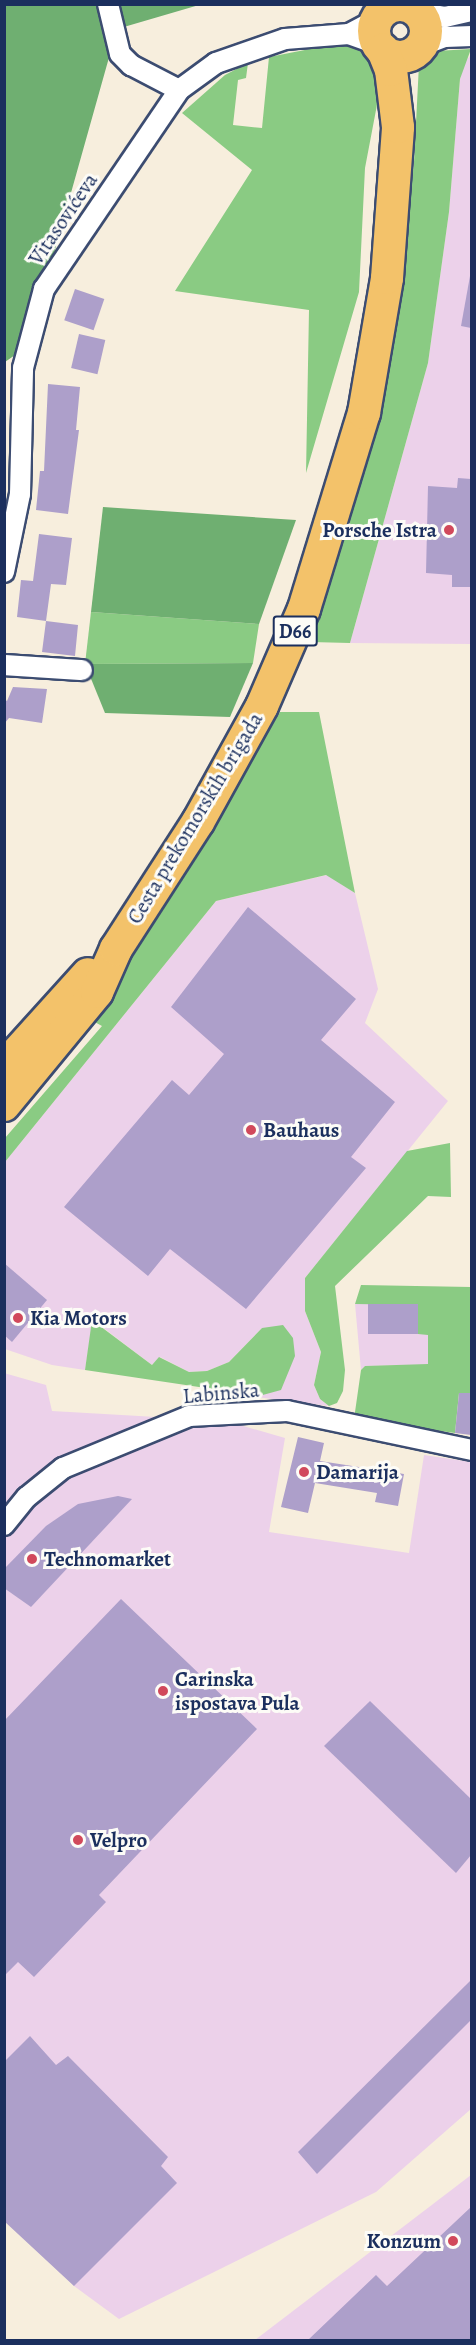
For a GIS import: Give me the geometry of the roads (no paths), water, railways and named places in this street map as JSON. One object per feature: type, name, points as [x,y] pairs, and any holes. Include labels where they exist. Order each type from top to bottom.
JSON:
[{"type":"main road","points":[[394,19],[399,57],[418,49]]},
{"type":"main road","name":"Cesta prekomorskih brigada","points":[[394,19],[391,70],[398,127]]},
{"type":"main road","name":"Cesta prekomorskih brigada","points":[[4,1105],[97,992],[116,950],[203,812],[262,706],[304,609],[364,413],[389,258],[398,127],[409,64],[418,49]]},
{"type":"main road","name":"Cesta prekomorskih brigada","points":[[4,1067],[78,984],[116,950]]},
{"type":"street","points":[[108,4],[120,54],[131,65],[179,90]]},
{"type":"street","points":[[394,19],[445,17],[471,11]]},
{"type":"street","name":"Vitasovićeva","points":[[4,572],[20,494],[23,368],[44,290],[179,90],[216,63],[259,46],[312,36],[349,34],[394,19]]},
{"type":"street","points":[[418,49],[445,37],[471,36]]},
{"type":"street","points":[[4,665],[82,670]]},
{"type":"street","name":"Labinska","points":[[4,1525],[27,1497],[63,1468],[189,1416],[287,1411],[471,1450]]},
{"type":"place","name":"Porsche Istra","points":[[449,530]]},
{"type":"place","name":"Bauhaus","points":[[251,1130]]},
{"type":"place","name":"Kia Motors","points":[[18,1318]]},
{"type":"place","name":"Damarija","points":[[304,1472]]},
{"type":"place","name":"Technomarket","points":[[32,1559]]},
{"type":"place","name":"Carinska ispostava Pula","points":[[163,1691]]},
{"type":"place","name":"Velpro","points":[[78,1840]]},
{"type":"place","name":"Konzum","points":[[453,2241]]}]
